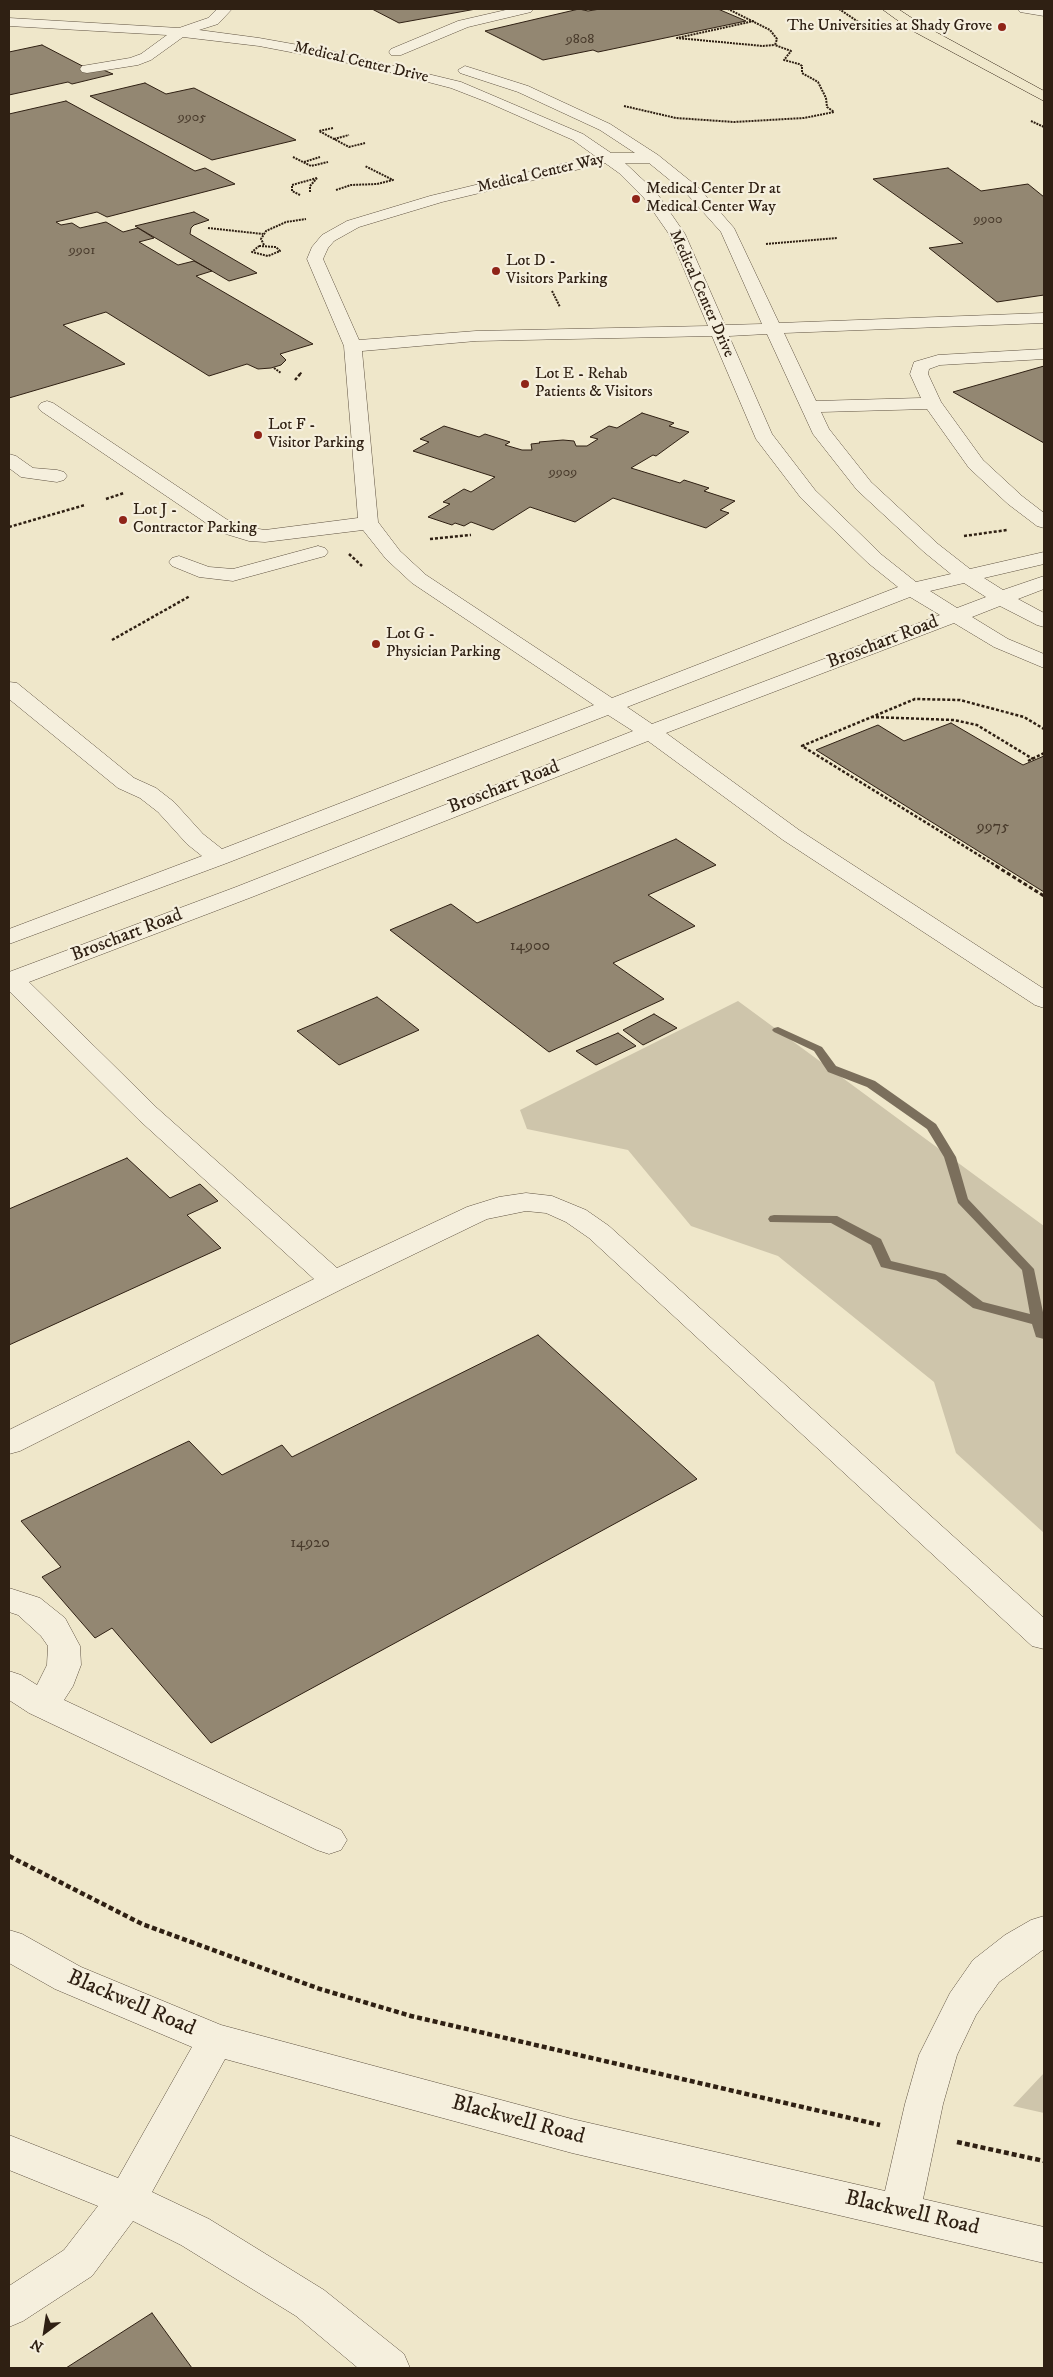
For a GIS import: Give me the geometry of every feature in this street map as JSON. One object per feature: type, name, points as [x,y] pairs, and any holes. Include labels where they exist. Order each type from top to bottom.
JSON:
[{"type":"main road","points":[[889,9],[916,27],[1044,97]]},
{"type":"street","points":[[133,62],[146,56],[180,32],[213,21],[225,9]]},
{"type":"street","points":[[396,52],[446,30],[485,17],[526,9]]},
{"type":"street","points":[[1025,9],[1044,12]]},
{"type":"street","points":[[9,10],[164,16],[229,23]]},
{"type":"street","points":[[471,10],[485,17]]},
{"type":"street","points":[[152,65],[133,62],[84,68],[123,50],[164,16]]},
{"type":"street","name":"Medical Center Drive","points":[[9,22],[147,29],[297,48],[375,64],[456,85],[578,137],[625,170],[650,195],[677,234],[763,435],[808,494],[875,559],[912,589],[1001,643],[1044,662]]},
{"type":"street","name":"Medical Center Drive","points":[[380,49],[414,57]]},
{"type":"street","points":[[123,50],[133,62]]},
{"type":"street","name":"Medical Center Drive","points":[[450,66],[524,89],[605,127],[653,158],[693,191],[728,231],[771,328],[820,430],[864,486],[931,548],[964,575],[1044,622]]},
{"type":"street","name":"Medical Center Way","points":[[368,523],[353,346],[315,259],[320,247],[328,238],[353,224],[445,197],[608,158],[653,158]]},
{"type":"street","name":"Medical Center Way","points":[[321,273],[340,252],[369,232],[407,219],[504,193],[625,170],[653,158]]},
{"type":"street","points":[[353,346],[476,336],[718,331],[1044,318]]},
{"type":"street","points":[[1044,354],[960,357],[938,360],[920,366],[919,374],[932,403],[976,464],[1015,500],[1044,522]]},
{"type":"street","points":[[809,407],[932,403]]},
{"type":"street","points":[[47,407],[219,523],[233,530],[265,536],[368,523],[393,555],[419,579],[650,732],[791,835],[1044,1000]]},
{"type":"street","points":[[9,460],[28,473],[57,476]]},
{"type":"street","points":[[179,562],[206,573],[233,575],[318,552]]},
{"type":"street","name":"Broschart Road","points":[[9,937],[219,858],[912,589],[964,575],[1044,558]]},
{"type":"street","name":"Broschart Road","points":[[10,980],[244,892],[650,732],[1044,582]]},
{"type":"street","points":[[9,688],[126,783],[131,797],[149,813],[195,839],[219,858]]},
{"type":"street","points":[[10,980],[148,1114],[334,1281]]},
{"type":"street","points":[[9,1443],[334,1281],[477,1213],[499,1206],[526,1202],[552,1205],[576,1216],[599,1232],[1044,1638]]},
{"type":"street","points":[[9,1600],[30,1606],[53,1627],[64,1646],[64,1666],[59,1679],[56,1686],[41,1704]]},
{"type":"street","points":[[9,1684],[41,1704],[329,1840]]},
{"type":"street","points":[[900,2212],[924,2104],[938,2055],[963,2004],[986,1971],[1018,1946],[1044,1931]]},
{"type":"street","name":"Blackwell Road","points":[[9,1945],[68,1978],[216,2040],[572,2136],[1044,2245]]},
{"type":"street","points":[[9,2308],[78,2263],[128,2199],[216,2040]]},
{"type":"street","points":[[9,2152],[128,2199],[195,2232],[310,2303],[390,2368]]},
{"type":"path","points":[[728,9],[770,30],[777,39],[775,45]]},
{"type":"path","points":[[622,105],[676,118],[734,122],[775,118],[804,118],[834,112],[827,107],[826,98],[818,82],[802,73],[802,66],[799,64],[784,60],[790,53],[789,49],[775,45],[763,46],[676,38],[754,21]]},
{"type":"path","points":[[333,128],[319,131],[349,147],[365,143]]},
{"type":"path","points":[[334,139],[349,135]]},
{"type":"path","points":[[293,157],[311,166],[328,162]]},
{"type":"path","points":[[303,162],[320,157]]},
{"type":"path","points":[[336,190],[351,185],[377,184],[393,180],[365,166]]},
{"type":"path","points":[[300,196],[292,191],[292,185],[304,180],[317,178],[310,186],[310,192]]},
{"type":"path","points":[[208,228],[263,234],[286,222],[311,219]]},
{"type":"path","points":[[263,234],[261,239],[264,245]]},
{"type":"path","points":[[764,244],[837,238]]},
{"type":"path","points":[[264,245],[276,246],[280,251],[268,256],[252,252],[255,247],[264,245]]},
{"type":"path","points":[[274,368],[282,373]]},
{"type":"path","points":[[295,380],[302,372]]},
{"type":"path","points":[[106,498],[129,491]]},
{"type":"path","points":[[9,526],[84,505]]},
{"type":"path","points":[[960,536],[1016,529]]},
{"type":"path","points":[[430,539],[472,535]]},
{"type":"path","points":[[112,640],[194,594]]},
{"type":"path","points":[[1044,729],[1024,717],[960,700],[915,699],[802,746],[1044,896]]},
{"type":"path","points":[[871,717],[954,720],[978,725],[1033,759]]},
{"type":"path","points":[[1028,761],[1044,753]]},
{"type":"path","points":[[9,1856],[142,1924],[320,1989],[411,2016],[918,2134],[1044,2161]]},
{"type":"shaded area","points":[[738,1001],[1044,1226],[1044,1533],[956,1453],[934,1382],[778,1256],[691,1226],[628,1150],[527,1129],[520,1110]]},
{"type":"shaded area","points":[[1044,2073],[1044,2113],[1013,2106]]},
{"type":"building","points":[[372,9],[476,9],[399,23]]},
{"type":"building","points":[[579,9],[588,11],[600,9],[718,9],[746,21],[598,52],[593,50],[543,60],[485,31]]},
{"type":"building","points":[[42,45],[92,71],[101,69],[113,74],[72,84],[68,82],[9,95],[9,52]]},
{"type":"building","points":[[145,83],[166,94],[194,88],[296,140],[212,160],[90,96]]},
{"type":"building","points":[[66,101],[195,171],[205,168],[235,184],[107,217],[97,212],[56,222],[61,225],[72,223],[80,228],[106,222],[123,232],[138,228],[154,238],[139,242],[178,265],[194,261],[212,271],[196,276],[313,344],[280,354],[286,360],[281,365],[258,369],[247,364],[209,376],[106,312],[63,325],[125,364],[9,398],[9,114]]},
{"type":"building","points":[[948,168],[981,191],[1028,184],[1044,197],[1044,295],[997,302],[929,248],[963,243],[873,179]]},
{"type":"building","points":[[194,212],[209,220],[194,225],[191,228],[190,234],[257,273],[229,281],[135,226]]},
{"type":"building","points":[[1044,366],[1044,443],[953,392]]},
{"type":"building","points":[[642,413],[674,423],[669,426],[689,432],[656,456],[653,455],[631,468],[680,483],[684,480],[709,488],[704,491],[735,501],[720,510],[729,513],[706,528],[613,498],[575,522],[530,507],[493,530],[471,522],[464,526],[455,523],[452,525],[428,517],[450,504],[443,502],[464,489],[471,492],[495,477],[413,451],[429,442],[420,439],[444,426],[479,437],[485,434],[510,442],[505,445],[522,450],[532,450],[531,444],[563,440],[574,441],[576,446],[587,446],[598,439],[590,437],[609,426],[617,428]]},
{"type":"building","points":[[951,723],[1023,765],[1044,756],[1044,892],[816,750],[878,725],[904,741]]},
{"type":"building","points":[[676,839],[716,865],[648,895],[695,926],[613,963],[664,999],[549,1052],[390,930],[451,904],[477,923]]},
{"type":"building","points":[[377,997],[419,1030],[339,1065],[297,1031]]},
{"type":"building","points":[[654,1014],[677,1028],[643,1045],[623,1030]]},
{"type":"building","points":[[618,1033],[636,1046],[596,1065],[576,1051]]},
{"type":"building","points":[[127,1158],[170,1198],[200,1184],[218,1201],[187,1215],[221,1248],[9,1345],[9,1209]]},
{"type":"building","points":[[538,1335],[697,1479],[211,1743],[112,1628],[95,1638],[42,1577],[61,1567],[21,1521],[189,1441],[222,1475],[282,1445],[292,1457]]},
{"type":"building","points":[[152,2313],[192,2368],[66,2368]]},
{"type":"waterway","points":[[778,1030],[818,1049],[832,1069],[871,1084],[932,1127],[950,1157],[962,1200],[1028,1269],[1038,1321]]},
{"type":"waterway","points":[[774,1219],[833,1219],[876,1242],[886,1264],[940,1277],[978,1305],[1038,1321]]},
{"type":"waterway","points":[[1038,1321],[1041,1334],[1044,1335]]},
{"type":"place","name":"The Universities at Shady Grove","points":[[1002,27]]},
{"type":"place","name":"Medical Center Dr at Medical Center Way","points":[[636,199]]},
{"type":"place","name":"Lot D - Visitors Parking","points":[[496,271]]},
{"type":"place","name":"Lot E - Rehab Patients & Visitors","points":[[525,384]]},
{"type":"place","name":"Lot F - Visitor Parking","points":[[258,435]]},
{"type":"place","name":"Lot J - Contractor Parking","points":[[123,520]]},
{"type":"place","name":"Lot G - Physician Parking","points":[[376,644]]}]
